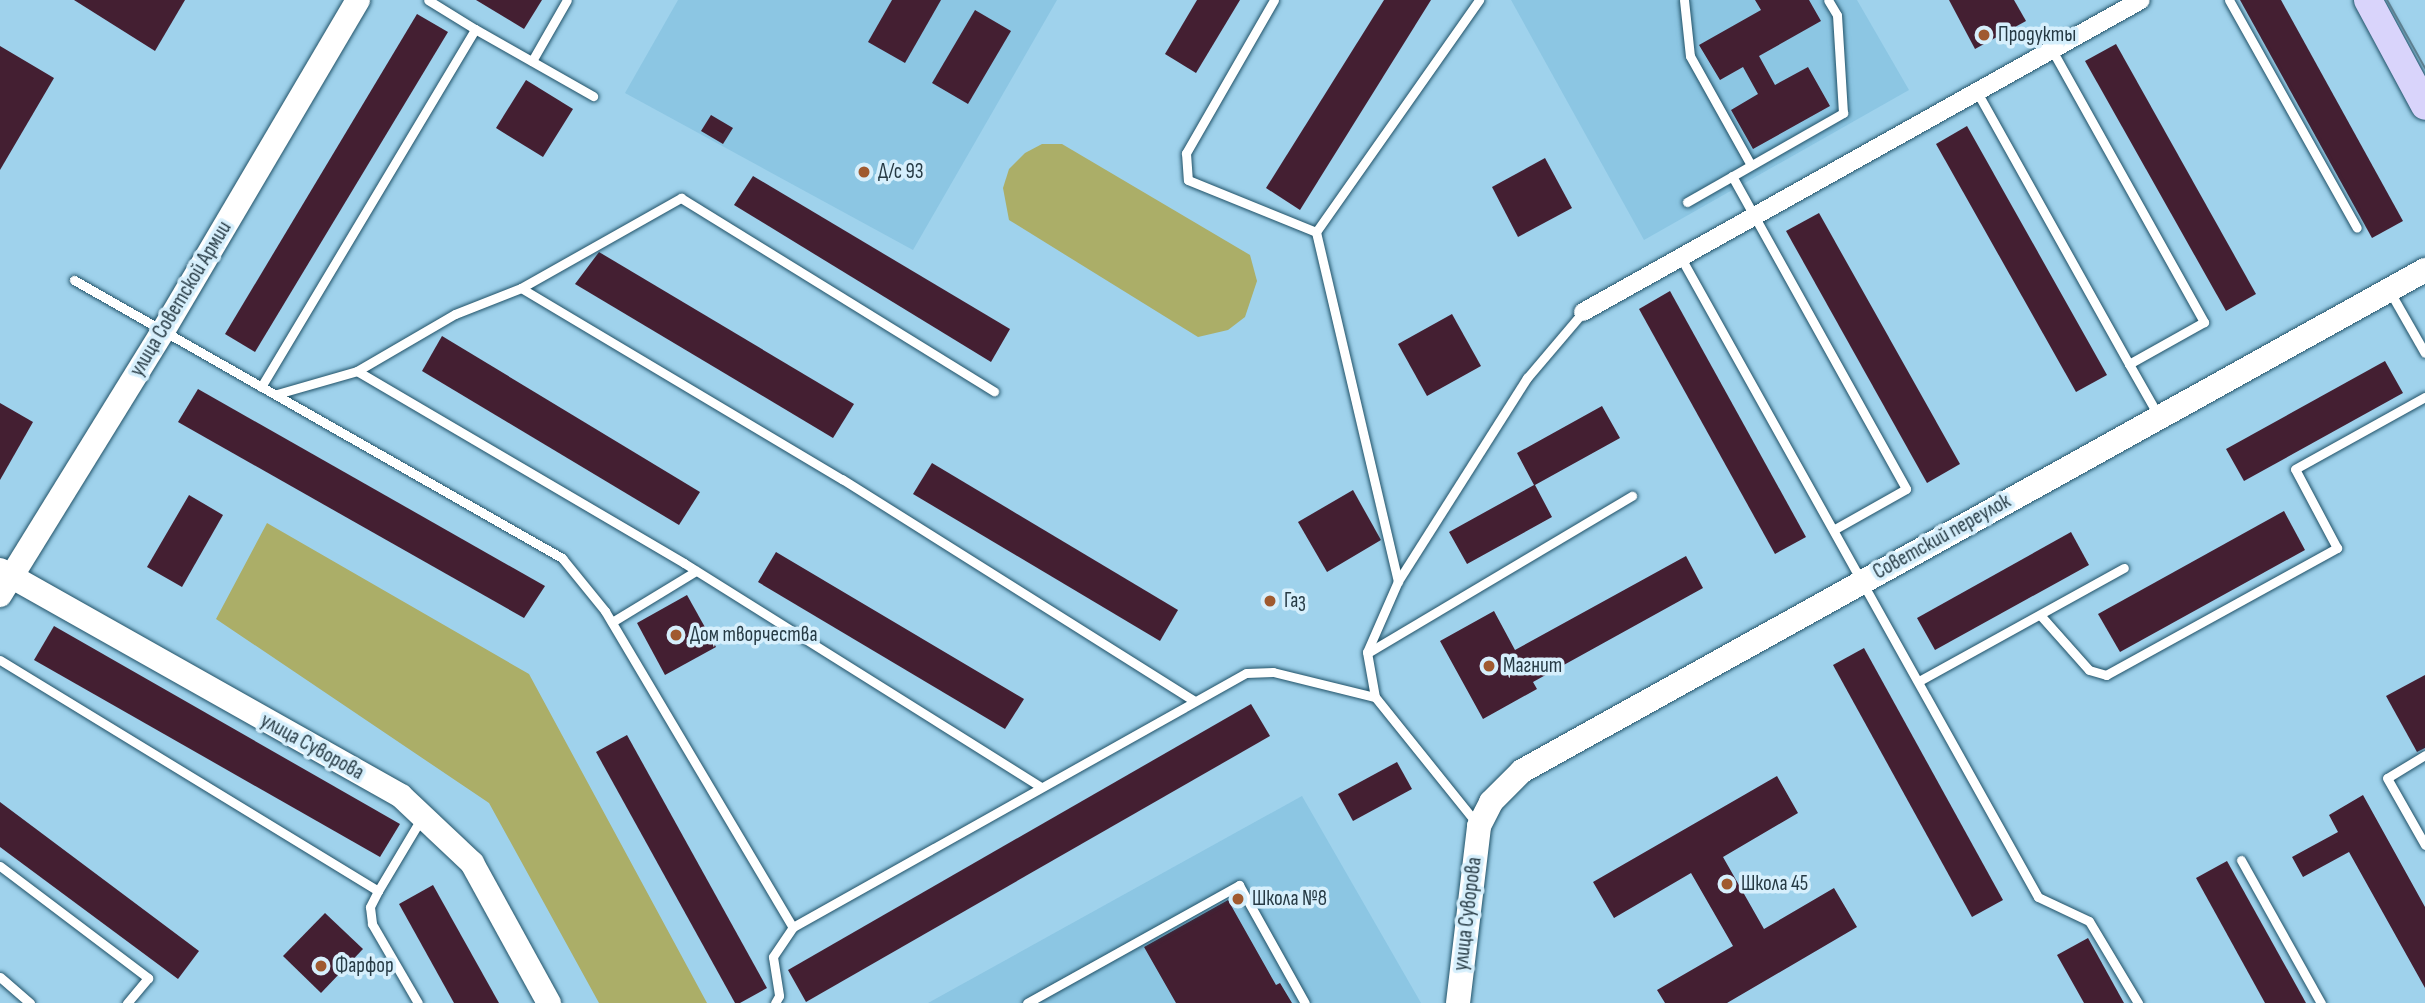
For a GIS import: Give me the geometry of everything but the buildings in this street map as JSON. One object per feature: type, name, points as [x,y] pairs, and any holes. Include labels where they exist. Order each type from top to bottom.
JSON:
[{"type":"main road","points":[[2368,0],[2425,106]]},
{"type":"street","name":"улица Советской Армии","points":[[4,581],[163,331],[358,0]]},
{"type":"street","points":[[1583,313],[2141,0]]},
{"type":"street","name":"Советский переулок","points":[[1479,826],[1491,802],[1521,771],[2425,270]]},
{"type":"street","name":"улица Суворова","points":[[4,581],[401,796],[472,863],[549,1003]]},
{"type":"street","name":"улица Суворова","points":[[1458,1003],[1479,826]]},
{"type":"lane","points":[[428,0],[593,96]]},
{"type":"lane","points":[[532,61],[567,0]]},
{"type":"lane","points":[[1274,0],[1186,153],[1188,180],[1316,232]]},
{"type":"lane","points":[[1398,581],[1316,232],[1479,0]]},
{"type":"lane","points":[[1684,0],[1690,56],[1751,165]]},
{"type":"lane","points":[[1687,202],[1843,113],[1837,15],[1828,0]]},
{"type":"lane","points":[[2229,0],[2357,228]]},
{"type":"lane","points":[[261,387],[475,29]]},
{"type":"lane","points":[[2052,50],[2204,321],[2129,363]]},
{"type":"lane","points":[[1977,92],[2159,416]]},
{"type":"lane","points":[[1732,176],[1906,489],[1835,529]]},
{"type":"lane","points":[[276,394],[357,371],[455,314],[521,288],[681,198],[994,391]]},
{"type":"lane","points":[[1681,258],[1835,529],[2038,897],[2089,921],[2138,1003]]},
{"type":"lane","points":[[74,280],[562,558],[612,622],[793,928]]},
{"type":"lane","points":[[521,288],[854,487],[1193,699]]},
{"type":"lane","points":[[2389,290],[2425,353]]},
{"type":"lane","points":[[1479,826],[1375,697],[1367,652],[1398,581],[1527,378],[1583,313]]},
{"type":"lane","points":[[357,371],[696,571],[1040,786]]},
{"type":"lane","points":[[2040,616],[2089,670],[2106,675],[2337,548],[2295,469],[2425,397]]},
{"type":"lane","points":[[1367,652],[1632,496]]},
{"type":"lane","points":[[1919,681],[2124,568]]},
{"type":"lane","points":[[612,622],[696,571]]},
{"type":"lane","points":[[0,660],[378,891]]},
{"type":"lane","points":[[775,1003],[779,996],[773,957],[793,928],[1193,699],[1246,673],[1273,671],[1375,697]]},
{"type":"lane","points":[[2425,755],[2387,778],[2425,845]]},
{"type":"lane","points":[[418,1003],[372,925],[370,907],[424,815]]},
{"type":"lane","points":[[2241,860],[2321,1003]]},
{"type":"lane","points":[[0,866],[148,978],[128,1003]]},
{"type":"lane","points":[[1027,1003],[1239,885],[1305,1003]]},
{"type":"lane","points":[[0,977],[30,1003]]},
{"type":"shaded area","name":"Д/с 93","points":[[678,0],[1057,0],[913,250],[625,93]]},
{"type":"shaded area","points":[[1511,0],[1857,0],[1909,90],[1644,240]]},
{"type":"shaded area","name":"Школа №8","points":[[1302,796],[1421,1003],[928,1003]]},
{"type":"green space","points":[[1042,144],[1062,144],[1250,255],[1257,281],[1245,317],[1228,330],[1198,337],[1009,220],[1003,188],[1009,169],[1025,153]]},
{"type":"green space","points":[[267,523],[529,674],[707,1003],[599,1003],[489,803],[216,619]]},
{"type":"tram line","points":[[2387,0],[2425,68]]},
{"type":"place","name":"Продукты","points":[[1984,35]]},
{"type":"place","name":"Д/с 93","points":[[864,172]]},
{"type":"place","name":"Газ","points":[[1270,601]]},
{"type":"place","name":"Дом творчества","points":[[676,635]]},
{"type":"place","name":"Магнит","points":[[1489,666]]},
{"type":"place","name":"Школа 45","points":[[1727,884]]},
{"type":"place","name":"Школа №8","points":[[1238,899]]},
{"type":"place","name":"Фарфор","points":[[321,966]]}]
